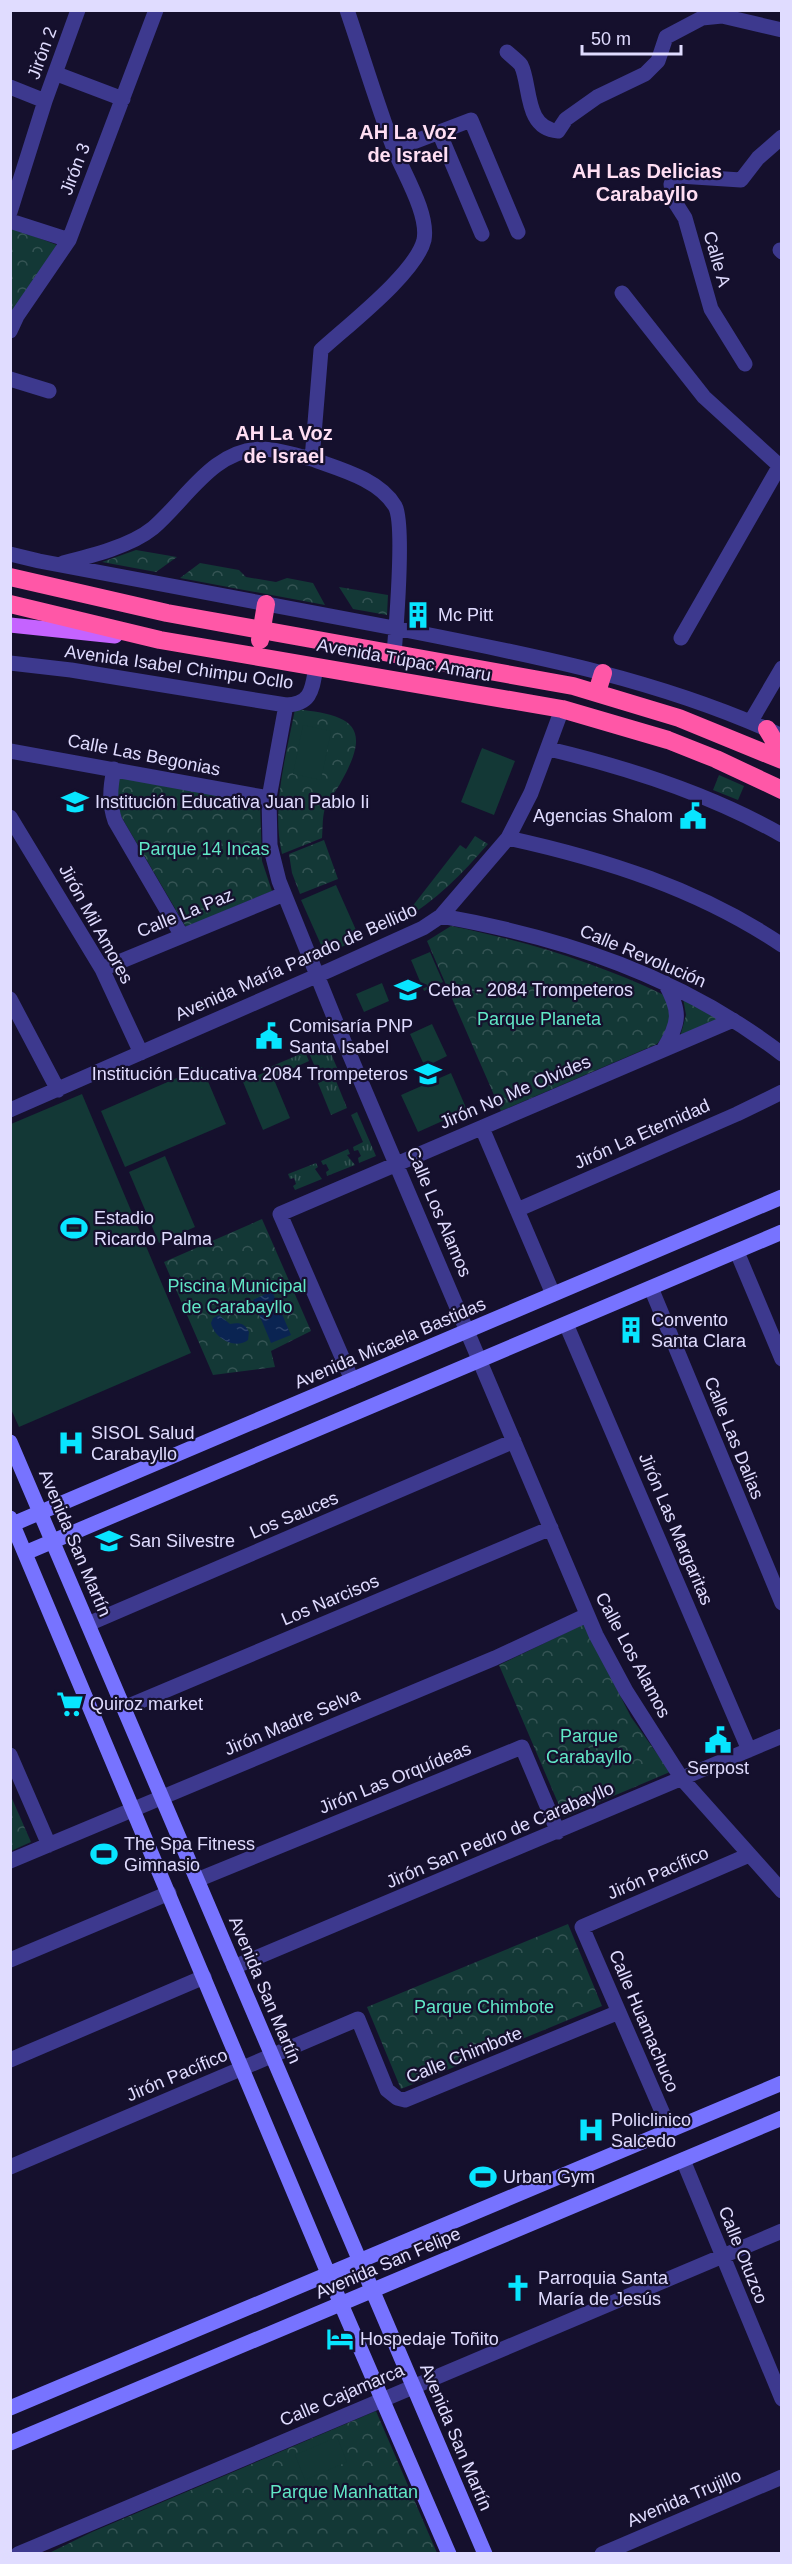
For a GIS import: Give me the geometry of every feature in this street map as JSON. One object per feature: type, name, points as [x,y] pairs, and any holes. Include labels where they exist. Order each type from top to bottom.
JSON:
[{"type":"highway","name":"Avenida Túpac Amaru","points":[[10,577],[167,613],[544,679],[597,692],[679,718],[782,760]]},
{"type":"highway","name":"Avenida Túpac Amaru","points":[[10,604],[160,640],[562,710],[668,740],[716,759],[782,790]]},
{"type":"highway","points":[[257,657],[266,604]]},
{"type":"highway","points":[[597,692],[603,673]]},
{"type":"highway","points":[[766,728],[782,754]]},
{"type":"main road","name":"Avenida Isabel Chimpu Ocllo","points":[[10,625],[160,640]]},
{"type":"main road","name":"Avenida Micaela Bastidas","points":[[12,1521],[40,1512],[782,1197]]},
{"type":"main road","points":[[25,1552],[782,1232]]},
{"type":"main road","name":"Avenida San Martín","points":[[10,1442],[485,2553]]},
{"type":"main road","points":[[12,1521],[328,2274],[449,2553]]},
{"type":"main road","name":"Avenida San Felipe","points":[[10,2408],[782,2083]]},
{"type":"main road","name":"Avenida San Felipe","points":[[10,2443],[782,2118]]},
{"type":"street","name":"Jirón 2","points":[[10,212],[45,101],[57,74],[78,10]]},
{"type":"street","name":"Jirón 3","points":[[10,331],[17,316],[69,240],[156,10]]},
{"type":"street","points":[[312,459],[321,350],[392,285],[418,254],[424,240],[422,214],[394,149],[347,10]]},
{"type":"street","points":[[507,52],[521,66],[533,113],[545,128],[558,132],[566,119],[597,97],[645,74],[658,61],[666,37],[702,18],[722,16],[782,30]]},
{"type":"street","points":[[57,74],[123,99]]},
{"type":"street","points":[[10,87],[45,101]]},
{"type":"street","points":[[394,149],[471,120],[518,232]]},
{"type":"street","points":[[439,132],[482,234]]},
{"type":"street","name":"Calle A","points":[[745,364],[711,309],[685,218],[673,199],[671,184],[679,176],[741,180],[758,158],[782,137]]},
{"type":"street","points":[[10,221],[69,240]]},
{"type":"street","points":[[622,293],[704,397],[780,467],[681,638]]},
{"type":"street","points":[[10,379],[49,391]]},
{"type":"street","points":[[58,565],[91,556],[143,535],[154,527],[199,480],[215,467],[241,452],[263,449],[312,459],[366,481],[380,490],[396,508],[399,537],[394,654]]},
{"type":"street","name":"Avenida Túpac Amaru","points":[[10,554],[542,657],[660,689],[766,728]]},
{"type":"street","name":"Avenida Isabel Chimpu Ocllo","points":[[10,663],[91,673],[286,705],[299,704],[308,698],[316,667]]},
{"type":"street","points":[[766,728],[782,668]]},
{"type":"street","name":"Calle Los Alamos","points":[[286,705],[269,798],[270,845],[284,894],[318,976],[587,1615],[626,1691],[682,1779],[782,1891]]},
{"type":"street","name":"Avenida María Parado de Bellido","points":[[10,1110],[318,976],[413,933],[441,916],[508,838],[531,793],[562,710]]},
{"type":"street","points":[[549,749],[597,760],[686,790],[782,836]]},
{"type":"street","name":"Calle Las Begonias","points":[[10,752],[269,798]]},
{"type":"street","points":[[114,769],[110,789],[115,821],[182,936]]},
{"type":"street","name":"Jirón Mil Amores","points":[[10,817],[102,969],[141,1053]]},
{"type":"street","points":[[508,838],[575,853],[641,874],[704,901],[782,945]]},
{"type":"street","name":"Calle La Paz","points":[[102,969],[284,894]]},
{"type":"street","name":"Calle Revolución","points":[[441,916],[505,928],[567,944],[665,983],[733,1020],[782,1053]]},
{"type":"street","points":[[663,1050],[672,1035],[677,1011],[665,983]]},
{"type":"street","points":[[10,999],[58,1089]]},
{"type":"street","name":"Jirón No Me Olvides","points":[[352,1380],[280,1214],[733,1020]]},
{"type":"street","name":"Jirón La Eternidad","points":[[517,1210],[782,1092]]},
{"type":"street","points":[[482,1128],[553,1294]]},
{"type":"street","points":[[737,1252],[782,1359]]},
{"type":"street","name":"Calle Las Dalias","points":[[651,1288],[782,1603]]},
{"type":"street","name":"Jirón Las Margaritas","points":[[566,1324],[749,1750]]},
{"type":"street","name":"Los Sauces","points":[[88,1624],[514,1441]]},
{"type":"street","name":"Los Narcisos","points":[[124,1708],[551,1528]]},
{"type":"street","name":"Jirón Madre Selva","points":[[10,1861],[495,1658],[587,1615]]},
{"type":"street","name":"Jirón San Pedro de Carabayllo","points":[[234,1967],[782,1736]]},
{"type":"street","name":"Jirón Las Orquídeas","points":[[197,1880],[522,1747],[558,1832]]},
{"type":"street","points":[[10,1755],[50,1845]]},
{"type":"street","name":"Jirón Pacífico","points":[[582,1927],[749,1855]]},
{"type":"street","points":[[10,1960],[169,1893]]},
{"type":"street","name":"Calle Huamachuco","points":[[582,1927],[670,2130]]},
{"type":"street","points":[[10,2060],[204,1977]]},
{"type":"street","name":"Calle Chimbote","points":[[358,2019],[390,2094],[401,2100],[414,2097],[619,2012]]},
{"type":"street","name":"Jirón Pacífico","points":[[10,2167],[358,2019]]},
{"type":"street","name":"Calle Otuzco","points":[[683,2160],[782,2399]]},
{"type":"street","name":"Calle Cajamarca","points":[[18,2553],[782,2231]]},
{"type":"street","name":"Avenida Trujillo","points":[[602,2553],[782,2477]]},
{"type":"green space","points":[[10,227],[57,245],[12,312],[10,311]]},
{"type":"green space","points":[[136,550],[177,557],[156,572],[102,562]]},
{"type":"green space","points":[[200,563],[239,570],[246,577],[276,582],[287,578],[313,583],[325,605],[180,578]]},
{"type":"green space","points":[[339,587],[388,595],[387,615],[353,609]]},
{"type":"green space","points":[[295,709],[314,711],[342,719],[351,726],[355,735],[355,747],[351,762],[325,809],[322,838],[282,854],[278,818],[279,800]]},
{"type":"green space","points":[[303,725],[331,731],[321,780],[293,774]]},
{"type":"green space","points":[[482,748],[515,761],[494,815],[461,802]]},
{"type":"green space","points":[[719,775],[744,786],[738,800],[713,790]]},
{"type":"green space","name":"Parque 14 Incas","points":[[117,777],[260,801],[262,861],[272,891],[186,927],[122,818],[117,805]]},
{"type":"green space","points":[[475,836],[488,844],[448,886],[426,905],[401,921],[460,845],[466,849]]},
{"type":"green space","points":[[324,840],[338,879],[300,894],[292,873],[289,854]]},
{"type":"green space","points":[[336,885],[360,939],[325,954],[301,900]]},
{"type":"green space","name":"Parque Planeta","points":[[451,926],[506,938],[559,954],[612,972],[664,995],[669,1015],[666,1032],[657,1044],[501,1111],[427,941]]},
{"type":"green space","points":[[430,952],[443,982],[424,991],[411,960]]},
{"type":"green space","points":[[382,983],[389,1001],[364,1012],[356,994]]},
{"type":"green space","points":[[683,998],[723,1018],[680,1037],[686,1015]]},
{"type":"green space","points":[[432,1024],[447,1056],[425,1067],[410,1034]]},
{"type":"green space","points":[[326,1042],[338,1070],[320,1078],[308,1051]]},
{"type":"green space","points":[[305,1052],[309,1061],[274,1077],[270,1067]]},
{"type":"green space","points":[[202,1067],[226,1124],[125,1167],[101,1111]]},
{"type":"green space","points":[[270,1070],[290,1118],[263,1130],[243,1082]]},
{"type":"green space","points":[[451,1073],[467,1110],[418,1132],[401,1095]]},
{"type":"green space","points":[[334,1076],[347,1108],[331,1115],[318,1083]]},
{"type":"green space","name":"Estadio Ricardo Palma","points":[[82,1094],[191,1353],[19,1427],[10,1407],[11,1124]]},
{"type":"green space","points":[[357,1112],[376,1156],[359,1163],[358,1158],[361,1156],[358,1150],[354,1151],[353,1147],[363,1142],[351,1115]]},
{"type":"green space","points":[[348,1149],[350,1154],[347,1155],[355,1165],[327,1176],[326,1172],[329,1170],[321,1161]]},
{"type":"green space","points":[[165,1156],[195,1227],[159,1243],[129,1172]]},
{"type":"green space","points":[[316,1163],[318,1167],[315,1169],[322,1179],[295,1190],[294,1178],[290,1179],[288,1174]]},
{"type":"green space","name":"Piscina Municipal de Carabayllo","points":[[262,1219],[311,1331],[271,1351],[275,1367],[213,1375],[164,1262]]},
{"type":"green space","name":"Parque Carabayllo","points":[[584,1624],[631,1717],[670,1772],[564,1817],[499,1665]]},
{"type":"green space","points":[[10,1794],[31,1842],[11,1851],[10,1851]]},
{"type":"green space","name":"Parque Chimbote","points":[[568,1924],[602,2006],[401,2089],[367,2007]]},
{"type":"green space","name":"Parque Manhattan","points":[[376,2411],[437,2553],[47,2554],[92,2532]]},
{"type":"green space","points":[[337,2437],[347,2462],[305,2480],[295,2455]]},
{"type":"water","points":[[272,1291],[291,1335],[271,1343],[253,1300]]},
{"type":"water","points":[[219,1315],[230,1324],[244,1325],[249,1332],[248,1340],[237,1344],[221,1338],[211,1323],[213,1318]]},
{"type":"place","name":"Mc Pitt","points":[[418,615]]},
{"type":"place","name":"Institución Educativa Juan Pablo Ii","points":[[75,802]]},
{"type":"place","name":"Agencias Shalom","points":[[693,816]]},
{"type":"place","name":"Ceba - 2084 Trompeteros","points":[[408,990]]},
{"type":"place","name":"Comisaría PNP Santa Isabel","points":[[269,1036]]},
{"type":"place","name":"Institución Educativa 2084 Trompeteros","points":[[428,1074]]},
{"type":"place","name":"Estadio Ricardo Palma","points":[[74,1228]]},
{"type":"place","name":"Convento Santa Clara","points":[[631,1330]]},
{"type":"place","name":"SISOL Salud Carabayllo","points":[[71,1443]]},
{"type":"place","name":"San Silvestre","points":[[109,1541]]},
{"type":"place","name":"Quiroz market","points":[[70,1704]]},
{"type":"place","name":"Serpost","points":[[718,1740]]},
{"type":"place","name":"The Spa Fitness Gimnasio","points":[[104,1854]]},
{"type":"place","name":"Policlinico Salcedo","points":[[591,2130]]},
{"type":"place","name":"Urban Gym","points":[[483,2177]]},
{"type":"place","name":"Parroquia Santa María de Jesús","points":[[518,2288]]},
{"type":"place","name":"Hospedaje Toñito","points":[[340,2339]]},
{"type":"district","name":"AH La Voz de Israel","points":[[408,144]]},
{"type":"district","name":"AH Las Delicias Carabayllo","points":[[647,182]]},
{"type":"district","name":"AH La Voz de Israel","points":[[284,444]]}]
